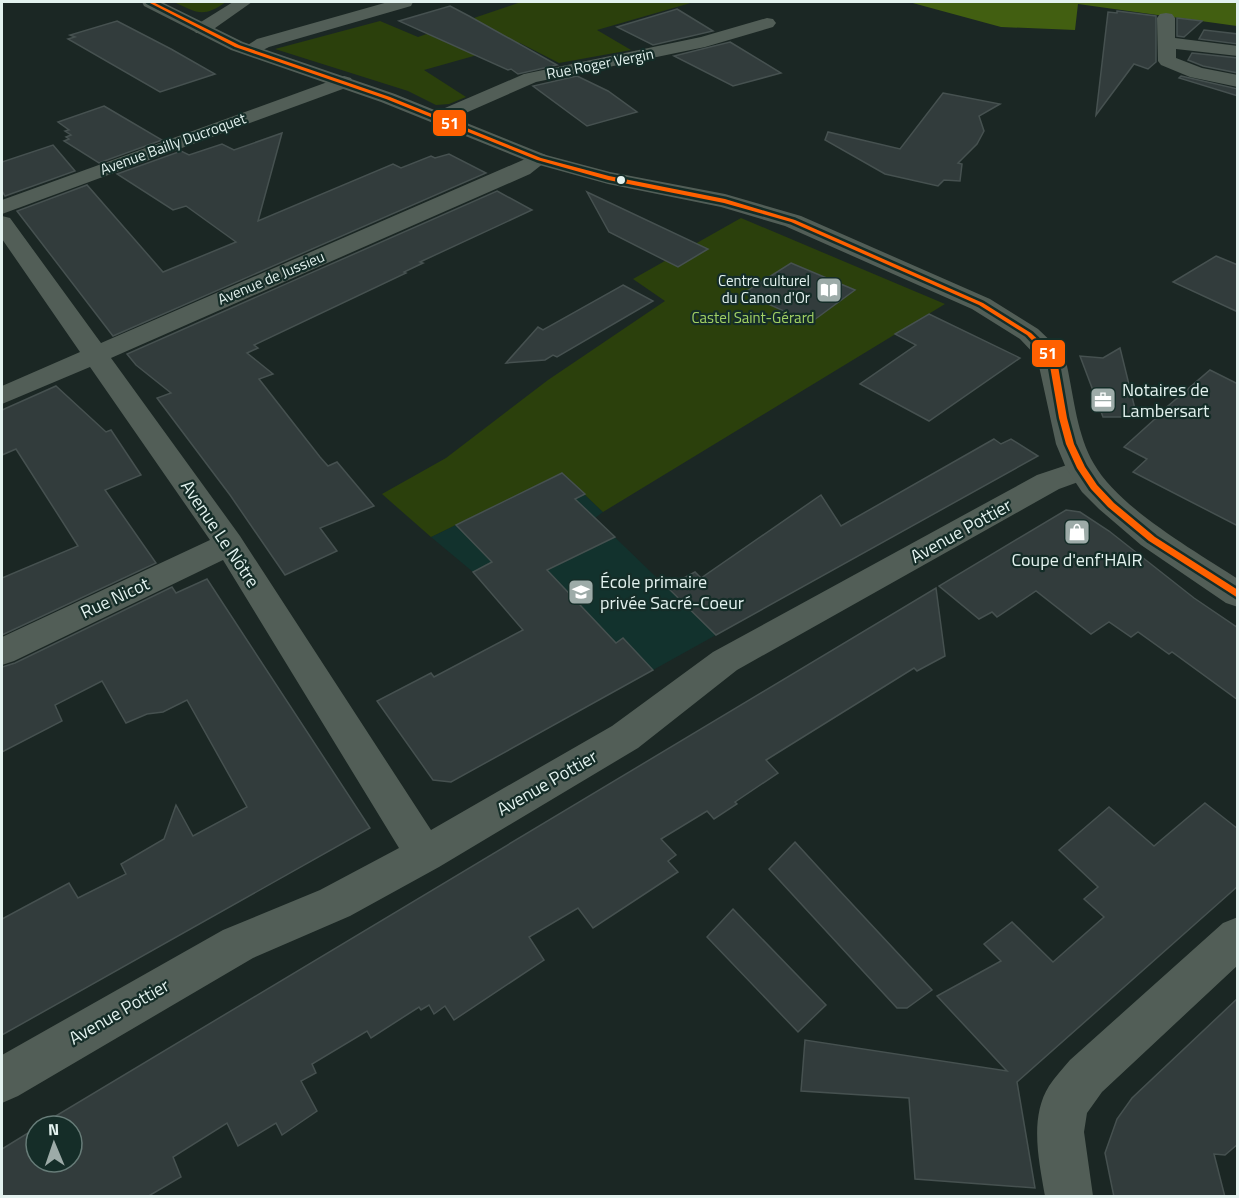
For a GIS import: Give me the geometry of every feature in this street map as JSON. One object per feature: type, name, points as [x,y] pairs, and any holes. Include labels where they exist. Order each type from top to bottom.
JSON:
[{"type":"street","points":[[150,2],[249,50],[337,79],[539,159],[585,172],[700,195],[771,214],[933,281],[1001,316],[1029,334],[1048,354],[1054,366],[1068,436],[1082,470],[1098,490],[1120,511],[1235,590]]},
{"type":"street","points":[[202,29],[244,2]]},
{"type":"street","points":[[249,50],[263,43],[400,2]]},
{"type":"street","points":[[1166,18],[1165,58],[1170,63],[1206,76],[1238,81]]},
{"type":"street","name":"Rue Roger Vergin","points":[[438,118],[531,78],[705,42],[767,23]]},
{"type":"street","points":[[1166,42],[1238,51]]},
{"type":"street","name":"Avenue Bailly Ducroquet","points":[[2,196],[337,79]]},
{"type":"street","name":"Avenue Bailly Ducroquet","points":[[2,207],[337,79]]},
{"type":"street","name":"Avenue de Jussieu","points":[[2,396],[522,169],[539,159]]},
{"type":"street","name":"Avenue Le Nôtre","points":[[2,223],[93,355],[229,544],[425,854]]},
{"type":"street","name":"Avenue Pottier","points":[[2,1080],[238,944],[335,903],[425,854],[634,731],[663,711],[696,680],[725,661],[1048,482],[1082,470]]},
{"type":"street","name":"Rue Nicot","points":[[2,652],[229,544]]},
{"type":"street","points":[[1069,1197],[1060,1132],[1065,1103],[1086,1076],[1238,937]]},
{"type":"shaded area","name":"École primaire privée Sacré-Coeur","points":[[562,473],[603,512],[595,518],[716,635],[590,705],[473,572],[431,537]]},
{"type":"green space","points":[[174,2],[226,2],[206,12],[200,12]]},
{"type":"green space","points":[[521,2],[694,2],[597,30],[631,50],[559,63],[520,43],[424,70],[466,97],[449,104],[436,105],[408,91],[275,49],[380,21],[418,37]]},
{"type":"green space","points":[[909,2],[1237,2],[1237,26],[1078,4],[1075,30],[1001,27]]},
{"type":"green space","name":"Castel Saint-Gérard","points":[[741,218],[945,304],[603,512],[562,473],[431,537],[382,494],[446,458],[548,380],[665,301],[633,279]]},
{"type":"building","points":[[450,6],[557,65],[518,74],[399,21]]},
{"type":"building","points":[[677,9],[713,31],[653,45],[617,27]]},
{"type":"building","points":[[1117,11],[1156,16],[1156,62],[1148,69],[1134,64],[1096,115],[1108,12],[1117,13]]},
{"type":"building","points":[[1177,18],[1202,21],[1184,37],[1177,36]]},
{"type":"building","points":[[117,21],[215,74],[160,92],[68,39],[75,37],[70,35]]},
{"type":"building","points":[[1204,30],[1238,34],[1238,44],[1199,39]]},
{"type":"building","points":[[730,42],[781,73],[733,86],[674,56]]},
{"type":"building","points":[[1192,53],[1238,58],[1238,73],[1203,66],[1188,60]]},
{"type":"building","points":[[577,76],[608,91],[637,112],[587,126],[533,86]]},
{"type":"building","points":[[1181,76],[1238,89],[1238,96],[1179,78]]},
{"type":"building","points":[[943,93],[1000,104],[979,116],[984,131],[977,144],[958,163],[962,164],[960,181],[944,180],[938,186],[885,174],[825,140],[828,132],[900,149]]},
{"type":"building","points":[[104,106],[162,140],[99,163],[64,141],[71,135],[65,131],[69,130],[58,122]]},
{"type":"building","points":[[282,133],[258,221],[393,164],[401,168],[431,156],[435,158],[449,154],[486,173],[113,336],[17,211],[87,185],[163,272],[236,242],[186,206],[173,210],[117,174],[181,151],[189,155],[222,144],[234,150]]},
{"type":"building","points":[[53,145],[75,171],[5,196],[2,191],[2,162]]},
{"type":"building","points":[[497,191],[532,210],[420,262],[423,263],[404,272],[406,273],[254,345],[258,348],[247,353],[273,374],[259,379],[320,457],[328,466],[337,462],[374,506],[320,528],[337,551],[285,575],[230,495],[157,398],[171,393],[136,365],[127,354]]},
{"type":"building","points":[[587,192],[708,249],[678,267],[609,232]]},
{"type":"building","points":[[1216,256],[1238,265],[1238,312],[1173,282]]},
{"type":"building","name":"Castel Saint-Gérard","points":[[791,263],[855,290],[810,323],[744,293]]},
{"type":"building","points":[[623,285],[653,301],[557,357],[553,355],[545,360],[506,363],[538,327],[543,330]]},
{"type":"building","points":[[929,314],[1020,358],[929,421],[860,384],[916,345],[895,334]]},
{"type":"building","points":[[1120,348],[1137,417],[1103,417],[1080,356],[1103,358]]},
{"type":"building","points":[[1210,370],[1238,384],[1238,526],[1133,472],[1147,459],[1124,447]]},
{"type":"building","points":[[56,386],[106,432],[111,430],[141,475],[105,490],[156,563],[2,635],[2,578],[78,546],[16,449],[2,455],[2,410]]},
{"type":"building","points":[[994,439],[1001,444],[1011,439],[1038,456],[716,635],[667,587],[695,572],[701,578],[821,495],[841,526]]},
{"type":"building","points":[[562,473],[585,494],[575,499],[615,537],[547,570],[616,643],[623,638],[653,670],[451,782],[433,780],[377,701],[431,673],[434,677],[523,630],[473,572],[492,562],[456,525]]},
{"type":"building","points":[[1066,510],[1080,512],[1109,531],[1194,598],[1238,628],[1238,700],[1172,652],[1169,654],[1138,632],[1131,637],[1109,622],[1091,634],[1036,591],[997,617],[992,612],[979,619],[939,586]]},
{"type":"building","points":[[207,579],[370,828],[2,1035],[2,919],[69,883],[78,898],[126,874],[121,864],[164,839],[176,805],[193,836],[247,807],[187,700],[163,712],[147,714],[126,723],[102,681],[55,705],[62,721],[2,752],[2,667],[15,663],[172,587],[176,593]]},
{"type":"building","points":[[936,588],[945,656],[917,671],[914,668],[766,760],[778,773],[735,802],[737,804],[714,819],[707,811],[661,839],[676,855],[668,861],[678,872],[593,928],[578,908],[529,937],[544,960],[454,1020],[445,1006],[434,1014],[429,1005],[421,1010],[419,1007],[371,1038],[367,1031],[312,1064],[316,1073],[301,1081],[317,1111],[282,1135],[276,1123],[238,1146],[227,1123],[173,1157],[181,1177],[147,1197],[2,1197],[2,1149],[24,1135],[24,1174],[84,1174],[84,1114],[59,1114]]},
{"type":"building","points":[[1205,803],[1238,829],[1238,886],[1017,1082],[1035,1188],[915,1179],[909,1098],[801,1091],[805,1040],[1007,1071],[937,996],[1001,961],[984,944],[1012,922],[1053,962],[1104,917],[1084,899],[1098,887],[1059,850],[1109,807],[1154,846]]},
{"type":"building","points":[[795,842],[932,990],[907,1008],[897,1008],[769,869]]},
{"type":"building","points":[[733,909],[826,1005],[798,1032],[707,937]]},
{"type":"building","points":[[1238,998],[1238,1144],[1225,1155],[1214,1154],[1225,1197],[1114,1197],[1105,1153],[1117,1119],[1132,1098]]},
{"type":"transit line","name":"51","points":[[150,2],[237,46],[388,98],[539,159],[608,178],[725,201],[793,221],[981,304],[1029,334],[1049,354],[1054,366],[1070,444],[1081,468],[1094,487],[1111,505],[1152,539],[1238,595]]},
{"type":"place","name":"Centre culturel du Canon d'Or","points":[[829,290]]},
{"type":"place","name":"Notaires de Lambersart","points":[[1103,400]]},
{"type":"place","name":"Coupe d'enf'HAIR","points":[[1077,532]]},
{"type":"place","name":"École primaire privée Sacré-Coeur","points":[[581,592]]}]
